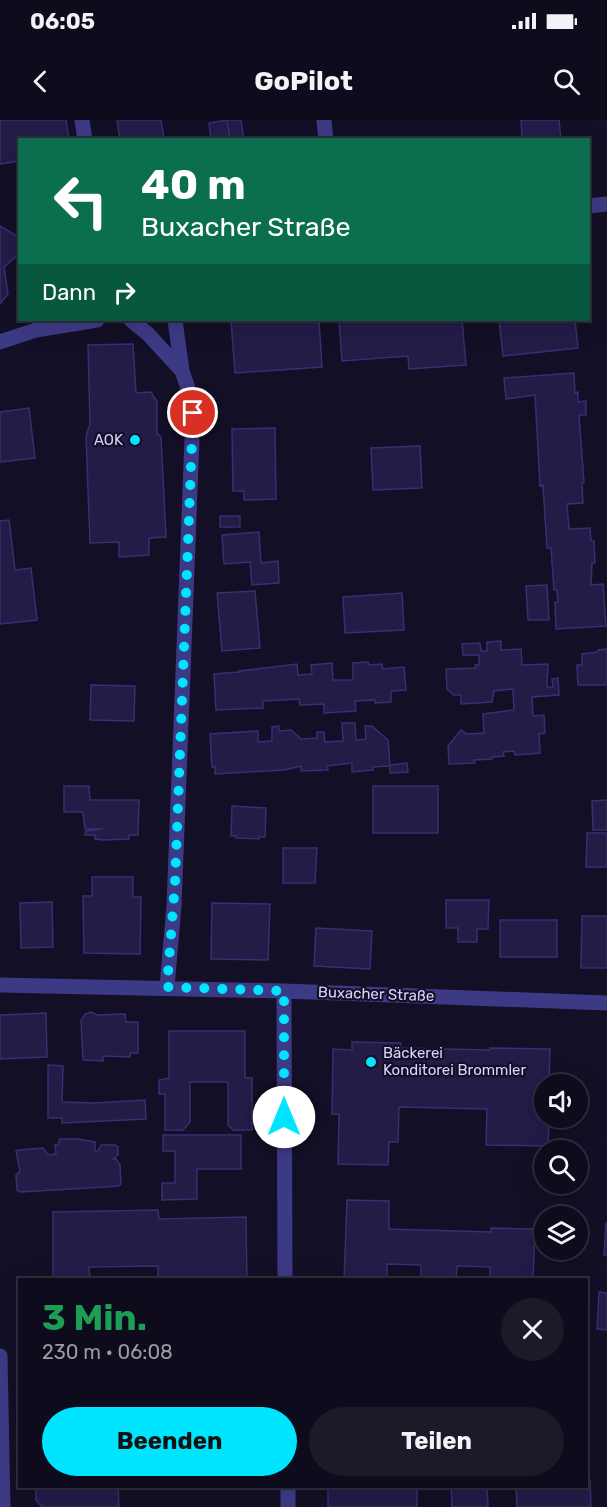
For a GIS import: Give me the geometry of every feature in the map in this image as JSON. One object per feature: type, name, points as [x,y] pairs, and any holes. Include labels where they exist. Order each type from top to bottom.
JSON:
[{"type":"street","points":[[82,120],[85,138]]},
{"type":"street","points":[[324,120],[326,138]]},
{"type":"street","points":[[590,206],[607,204]]},
{"type":"street","points":[[36,330],[47,321]]},
{"type":"street","points":[[0,342],[36,330],[91,321]]},
{"type":"street","points":[[132,321],[148,334],[182,371]]},
{"type":"street","points":[[167,987],[174,894],[193,413],[182,371],[175,321]]},
{"type":"street","name":"Buxacher Straße","points":[[0,985],[167,987],[607,1003]]},
{"type":"street","points":[[284,991],[285,1278]]},
{"type":"street","points":[[0,1356],[3,1507]]},
{"type":"street","points":[[288,1488],[288,1507]]},
{"type":"building","points":[[0,120],[66,120],[69,138],[18,138],[18,161],[0,164]]},
{"type":"building","points":[[117,120],[161,120],[164,138],[120,138]]},
{"type":"building","points":[[227,120],[230,138],[211,138],[209,123]]},
{"type":"building","points":[[227,120],[241,120],[244,138],[230,138]]},
{"type":"building","points":[[521,120],[559,120],[561,138],[522,138]]},
{"type":"building","points":[[0,226],[18,237],[18,255],[4,267],[8,294],[0,304]]},
{"type":"building","points":[[231,321],[319,321],[322,367],[235,373]]},
{"type":"building","points":[[339,321],[462,321],[466,365],[409,369],[408,356],[342,361]]},
{"type":"building","points":[[499,321],[575,321],[578,348],[503,356]]},
{"type":"building","points":[[133,344],[136,393],[151,392],[157,402],[157,433],[161,437],[166,537],[149,538],[149,555],[119,557],[119,542],[90,543],[86,436],[90,424],[88,345]]},
{"type":"building","points":[[574,373],[578,402],[586,401],[586,415],[579,415],[584,482],[582,483],[583,503],[567,504],[569,529],[590,528],[591,541],[594,541],[595,563],[592,563],[591,585],[603,584],[606,626],[556,629],[557,590],[554,590],[551,548],[547,548],[543,485],[540,486],[535,395],[506,399],[504,378]]},
{"type":"building","points":[[29,408],[35,458],[0,462],[0,412]]},
{"type":"building","points":[[275,428],[276,499],[244,500],[244,491],[233,491],[232,429]]},
{"type":"building","points":[[420,446],[422,488],[373,490],[371,448]]},
{"type":"building","points":[[220,516],[240,516],[240,527],[220,527]]},
{"type":"building","points":[[9,520],[15,570],[31,568],[37,620],[0,624],[0,521]]},
{"type":"building","points":[[259,532],[261,563],[278,561],[279,583],[252,585],[250,562],[224,564],[222,535]]},
{"type":"building","points":[[547,585],[549,620],[528,620],[526,586]]},
{"type":"building","points":[[255,591],[260,648],[222,651],[217,593]]},
{"type":"building","points":[[402,593],[404,630],[345,633],[343,597]]},
{"type":"building","points":[[501,641],[501,650],[521,649],[522,665],[548,664],[547,687],[553,687],[552,679],[558,678],[559,695],[532,697],[533,716],[544,715],[545,733],[539,734],[540,753],[515,755],[514,751],[503,752],[504,756],[474,760],[475,763],[449,764],[448,746],[461,730],[467,734],[484,733],[483,714],[514,710],[513,689],[494,691],[492,702],[461,704],[461,695],[454,695],[447,689],[446,669],[476,668],[475,665],[479,665],[479,655],[463,655],[462,644],[480,643],[481,651],[487,651],[487,642]]},
{"type":"building","points":[[607,649],[607,685],[578,685],[577,665],[582,665],[582,654]]},
{"type":"building","points":[[368,662],[369,665],[382,664],[383,669],[404,667],[406,690],[391,691],[391,702],[355,701],[356,711],[324,713],[324,704],[300,705],[299,699],[263,701],[263,708],[216,710],[214,674],[297,664],[298,675],[312,674],[311,665],[332,663],[333,680],[353,680],[353,663]]},
{"type":"building","points":[[91,685],[135,686],[134,721],[90,720]]},
{"type":"building","points":[[342,723],[355,723],[356,740],[366,739],[365,726],[372,726],[388,740],[390,765],[407,763],[408,772],[390,773],[390,766],[352,772],[352,763],[327,766],[328,770],[301,771],[301,766],[284,770],[215,774],[215,767],[212,767],[210,734],[258,731],[258,742],[272,741],[272,727],[279,726],[279,731],[291,730],[301,739],[317,738],[317,732],[324,732],[325,742],[343,741]]},
{"type":"building","points":[[64,786],[89,786],[90,800],[139,800],[138,835],[129,835],[129,839],[103,840],[95,839],[95,835],[85,835],[86,831],[103,829],[85,829],[83,812],[64,812]]},
{"type":"building","points":[[373,786],[438,786],[438,833],[373,833]]},
{"type":"building","points":[[607,800],[607,830],[593,830],[592,801]]},
{"type":"building","points":[[232,806],[266,808],[265,837],[259,837],[259,839],[231,836]]},
{"type":"building","points":[[587,833],[607,833],[607,867],[586,867]]},
{"type":"building","points":[[283,848],[317,848],[315,883],[283,883]]},
{"type":"building","points":[[92,877],[133,877],[133,897],[141,897],[140,954],[84,953],[83,896],[92,896]]},
{"type":"building","points":[[446,900],[489,900],[488,929],[477,929],[477,942],[458,942],[458,928],[446,928]]},
{"type":"building","points":[[52,902],[53,947],[21,948],[20,903]]},
{"type":"building","points":[[212,903],[270,904],[268,960],[211,959]]},
{"type":"building","points":[[582,916],[607,916],[607,968],[581,968]]},
{"type":"building","points":[[500,920],[557,920],[557,957],[500,957]]},
{"type":"building","points":[[316,928],[372,931],[370,969],[314,966]]},
{"type":"building","points":[[91,1012],[97,1015],[125,1014],[126,1022],[138,1022],[138,1053],[130,1053],[130,1057],[103,1056],[103,1061],[83,1060],[81,1021],[85,1014]]},
{"type":"building","points":[[46,1013],[47,1057],[0,1059],[0,1015]]},
{"type":"building","points":[[169,1031],[245,1031],[245,1078],[252,1078],[252,1130],[233,1130],[228,1125],[228,1082],[190,1082],[190,1122],[183,1130],[165,1130],[165,1094],[159,1094],[159,1080],[169,1078]]},
{"type":"building","points":[[352,1042],[401,1043],[401,1048],[550,1049],[549,1074],[534,1074],[534,1128],[549,1128],[548,1140],[534,1140],[534,1146],[486,1145],[487,1109],[399,1107],[398,1142],[389,1142],[388,1165],[338,1164],[339,1114],[332,1114],[333,1049],[352,1050]]},
{"type":"building","points":[[48,1065],[63,1066],[62,1102],[145,1100],[146,1119],[62,1123],[62,1118],[48,1118]]},
{"type":"building","points":[[163,1135],[241,1135],[241,1169],[197,1169],[197,1199],[162,1200],[162,1183],[175,1183],[175,1151],[163,1151]]},
{"type":"building","points":[[60,1139],[95,1142],[95,1152],[101,1145],[118,1147],[118,1155],[113,1159],[116,1159],[120,1165],[121,1184],[119,1186],[20,1192],[17,1190],[16,1175],[20,1171],[16,1151],[43,1148],[48,1155],[56,1154],[55,1145],[58,1145]]},
{"type":"building","points":[[347,1200],[389,1201],[389,1229],[491,1232],[491,1228],[534,1229],[533,1278],[490,1278],[490,1267],[457,1266],[456,1278],[421,1278],[421,1265],[387,1264],[387,1278],[344,1278]]},
{"type":"building","points":[[158,1210],[159,1219],[246,1217],[247,1278],[158,1278],[158,1266],[89,1267],[90,1278],[53,1278],[53,1212]]},
{"type":"building","points":[[606,1223],[607,1255],[604,1255]]},
{"type":"building","points":[[599,1292],[607,1293],[607,1330],[597,1329]]},
{"type":"building","points":[[588,1480],[590,1480],[591,1507],[517,1507],[516,1488],[588,1488]]},
{"type":"building","points":[[36,1488],[118,1488],[119,1507],[42,1507],[36,1500]]},
{"type":"building","points":[[328,1488],[417,1488],[417,1507],[328,1507]]},
{"type":"building","points":[[451,1488],[487,1488],[488,1507],[452,1507]]},
{"type":"place","name":"AOK","points":[[135,440]]},
{"type":"place","name":"Bäckerei Konditorei Brommler","points":[[371,1062]]},
{"type":"route","points":[[193,413],[174,906],[167,987],[284,991],[284,1117]]}]
